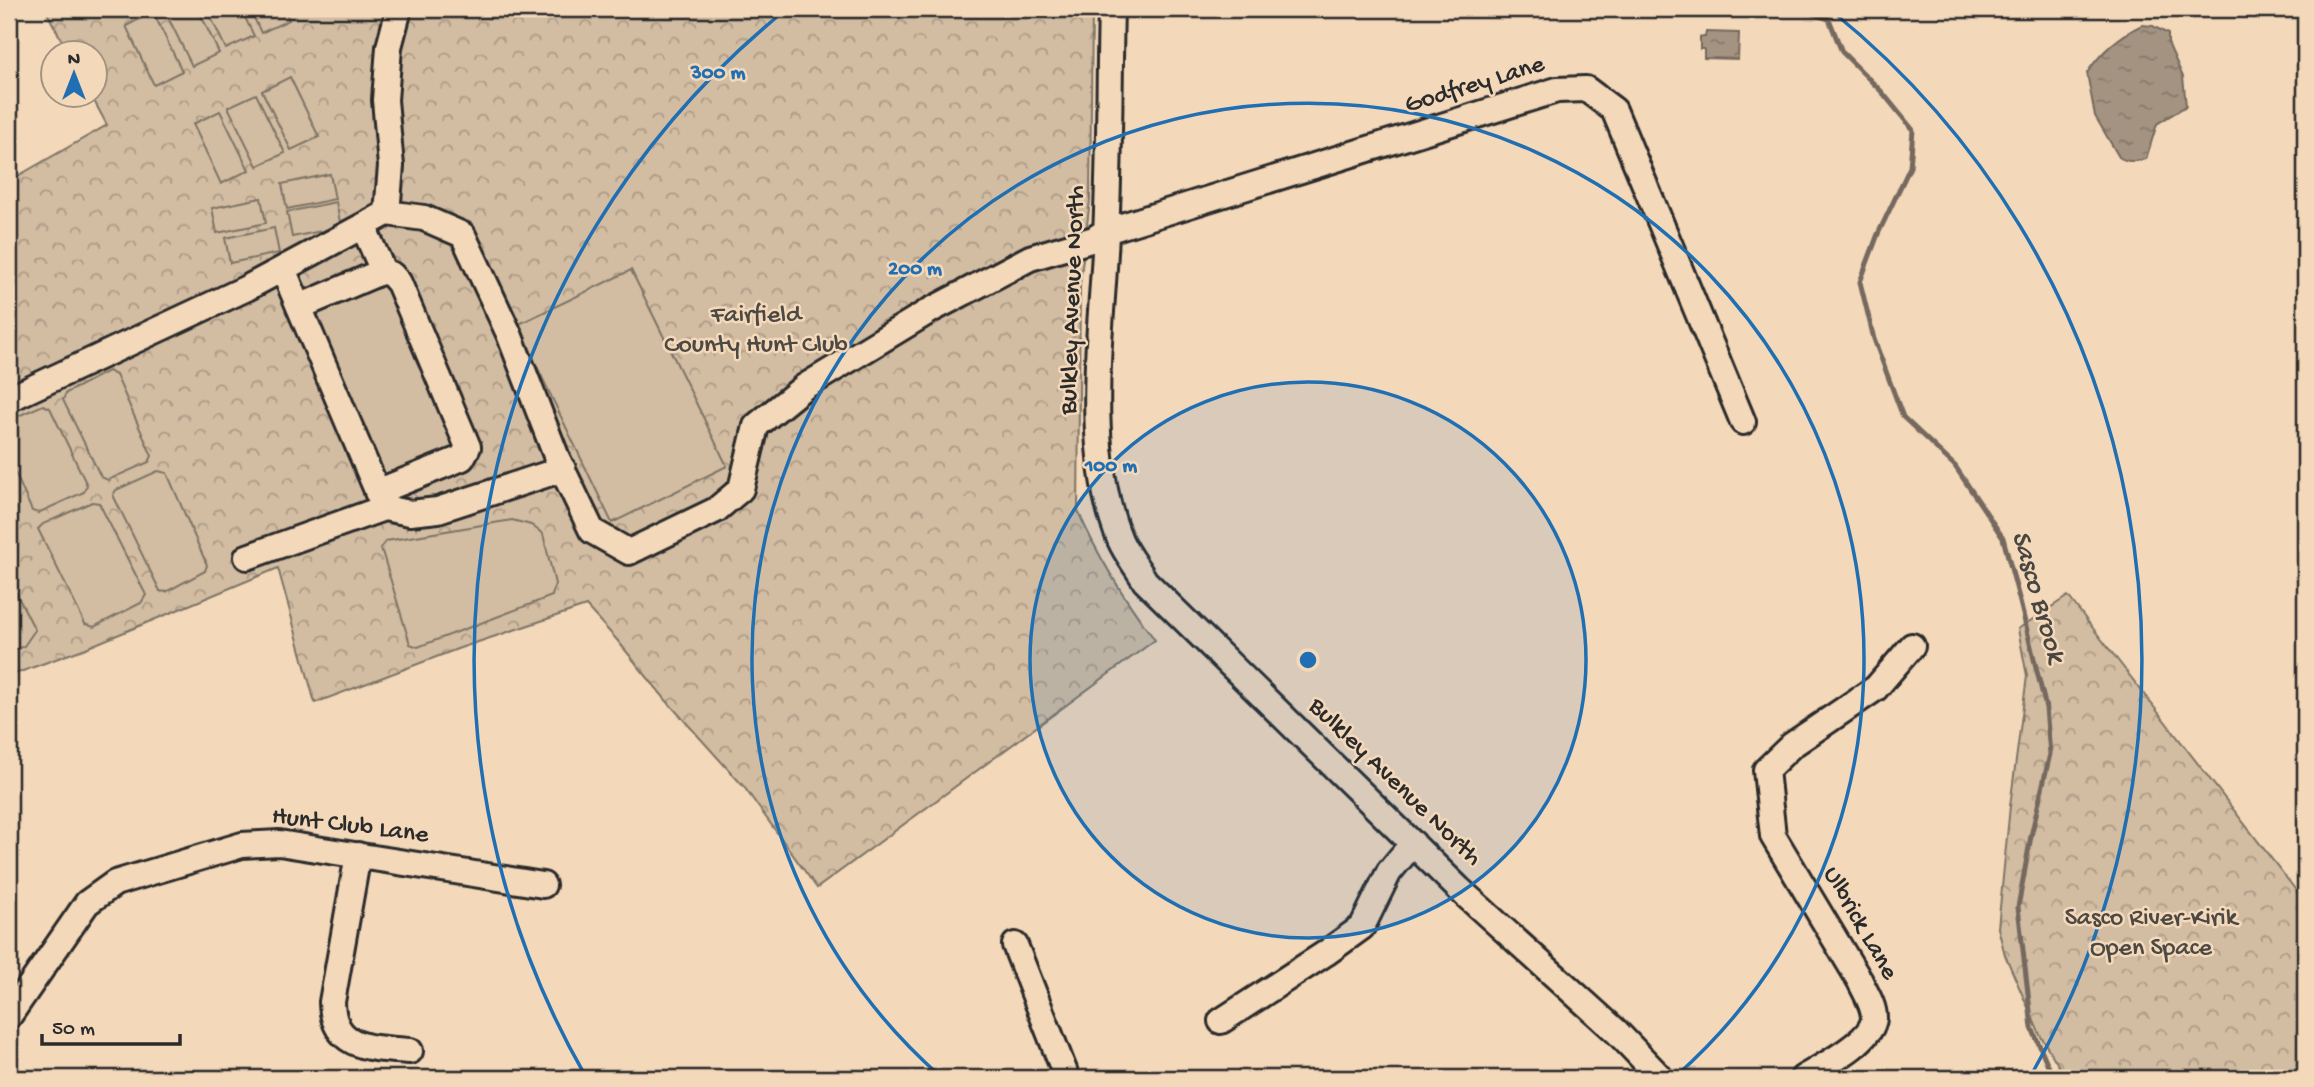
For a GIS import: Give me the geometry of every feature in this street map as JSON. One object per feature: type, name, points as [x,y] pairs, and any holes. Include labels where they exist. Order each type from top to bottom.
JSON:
[{"type":"street","points":[[387,213],[391,166],[385,100],[389,47],[399,9]]},
{"type":"street","name":"Bulkley Avenue North","points":[[1111,9],[1106,231],[1098,376],[1101,471],[1107,502],[1121,542],[1145,581],[1459,889],[1617,1032],[1661,1078]]},
{"type":"street","name":"Godfrey Lane","points":[[563,469],[592,531],[629,552],[716,510],[741,489],[757,426],[804,387],[931,310],[1030,258],[1094,239],[1106,231],[1557,90],[1586,89],[1614,110],[1743,422]]},
{"type":"street","points":[[9,399],[283,269],[387,213],[424,218],[463,235],[509,334],[563,469],[438,510],[410,513],[381,500],[283,269]]},
{"type":"street","points":[[247,557],[381,500],[462,458],[468,447],[399,284],[392,275],[383,271],[363,226]]},
{"type":"street","points":[[299,307],[383,271]]},
{"type":"street","name":"Ulbrick Lane","points":[[1804,1078],[1852,1047],[1868,1033],[1874,1018],[1860,981],[1773,836],[1766,770],[1792,745],[1876,688],[1912,646]]},
{"type":"street","name":"Hunt Club Lane","points":[[9,1016],[87,903],[116,883],[242,845],[279,843],[544,885]]},
{"type":"street","points":[[1221,1021],[1362,927],[1389,872],[1413,843]]},
{"type":"street","points":[[358,855],[332,1002],[332,1016],[342,1035],[354,1043],[372,1048],[410,1051]]},
{"type":"street","points":[[1015,945],[1067,1078]]},
{"type":"green space","name":"Fairfield County Hunt Club","points":[[45,9],[1092,9],[1090,200],[1080,284],[1078,511],[1113,578],[1155,640],[817,888],[744,787],[586,606],[460,648],[315,703],[278,568],[86,648],[9,676],[9,181],[107,125],[98,108],[108,108],[108,38],[61,38]]},
{"type":"green space","points":[[164,9],[198,9],[219,53],[192,66]]},
{"type":"green space","points":[[207,9],[241,9],[254,36],[226,49]]},
{"type":"green space","points":[[250,9],[284,9],[289,20],[261,33]]},
{"type":"green space","points":[[153,12],[182,71],[154,85],[126,26]]},
{"type":"green space","points":[[290,77],[319,137],[291,150],[262,91]]},
{"type":"green space","points":[[256,94],[285,153],[257,166],[228,107]]},
{"type":"green space","points":[[220,111],[249,170],[221,184],[193,124]]},
{"type":"green space","points":[[330,174],[335,199],[287,209],[282,184]]},
{"type":"green space","points":[[261,198],[266,223],[217,233],[212,208]]},
{"type":"green space","points":[[336,202],[341,227],[292,237],[287,212]]},
{"type":"green space","points":[[274,228],[279,253],[230,263],[225,238]]},
{"type":"green space","points":[[631,270],[727,466],[612,523],[517,325]]},
{"type":"green space","points":[[385,278],[460,450],[385,476],[314,314]]},
{"type":"green space","points":[[108,371],[116,375],[152,456],[149,462],[108,480],[101,477],[63,400],[66,393]]},
{"type":"green space","points":[[43,405],[50,408],[87,485],[84,492],[38,513],[32,511],[9,459],[9,420]]},
{"type":"green space","points":[[158,471],[167,473],[207,565],[205,571],[166,592],[160,591],[113,495],[116,490]]},
{"type":"green space","points":[[92,502],[99,503],[146,595],[141,603],[94,627],[85,624],[38,529],[43,524]]},
{"type":"green space","points":[[512,520],[531,525],[543,534],[555,584],[552,596],[418,647],[410,644],[381,548],[386,541]]},
{"type":"green space","points":[[9,579],[35,630],[24,646],[9,652]]},
{"type":"green space","name":"Sasco River-Kirik Open Space","points":[[2068,596],[2305,902],[2304,1078],[2066,1078],[2040,1035],[2005,955],[1998,928],[2027,676],[2018,629]]},
{"type":"water","points":[[2142,25],[2153,26],[2168,34],[2168,43],[2183,77],[2186,106],[2157,124],[2146,159],[2128,161],[2119,157],[2095,116],[2087,73],[2111,45]]},
{"type":"water","points":[[1706,32],[1739,33],[1738,59],[1704,58],[1704,49],[1700,49],[1700,37],[1705,37]]},
{"type":"waterway","name":"Sasco Brook","points":[[1468,9],[1472,13],[1542,9]]},
{"type":"waterway","name":"Sasco Brook","points":[[1798,9],[1829,19],[1842,52],[1882,92],[1913,130],[1910,167],[1878,234],[1860,282],[1874,339],[1903,417],[1955,466],[2003,538],[2020,602],[2046,708],[2050,754],[2018,907],[2032,1028],[2050,1070],[2060,1078]]}]
